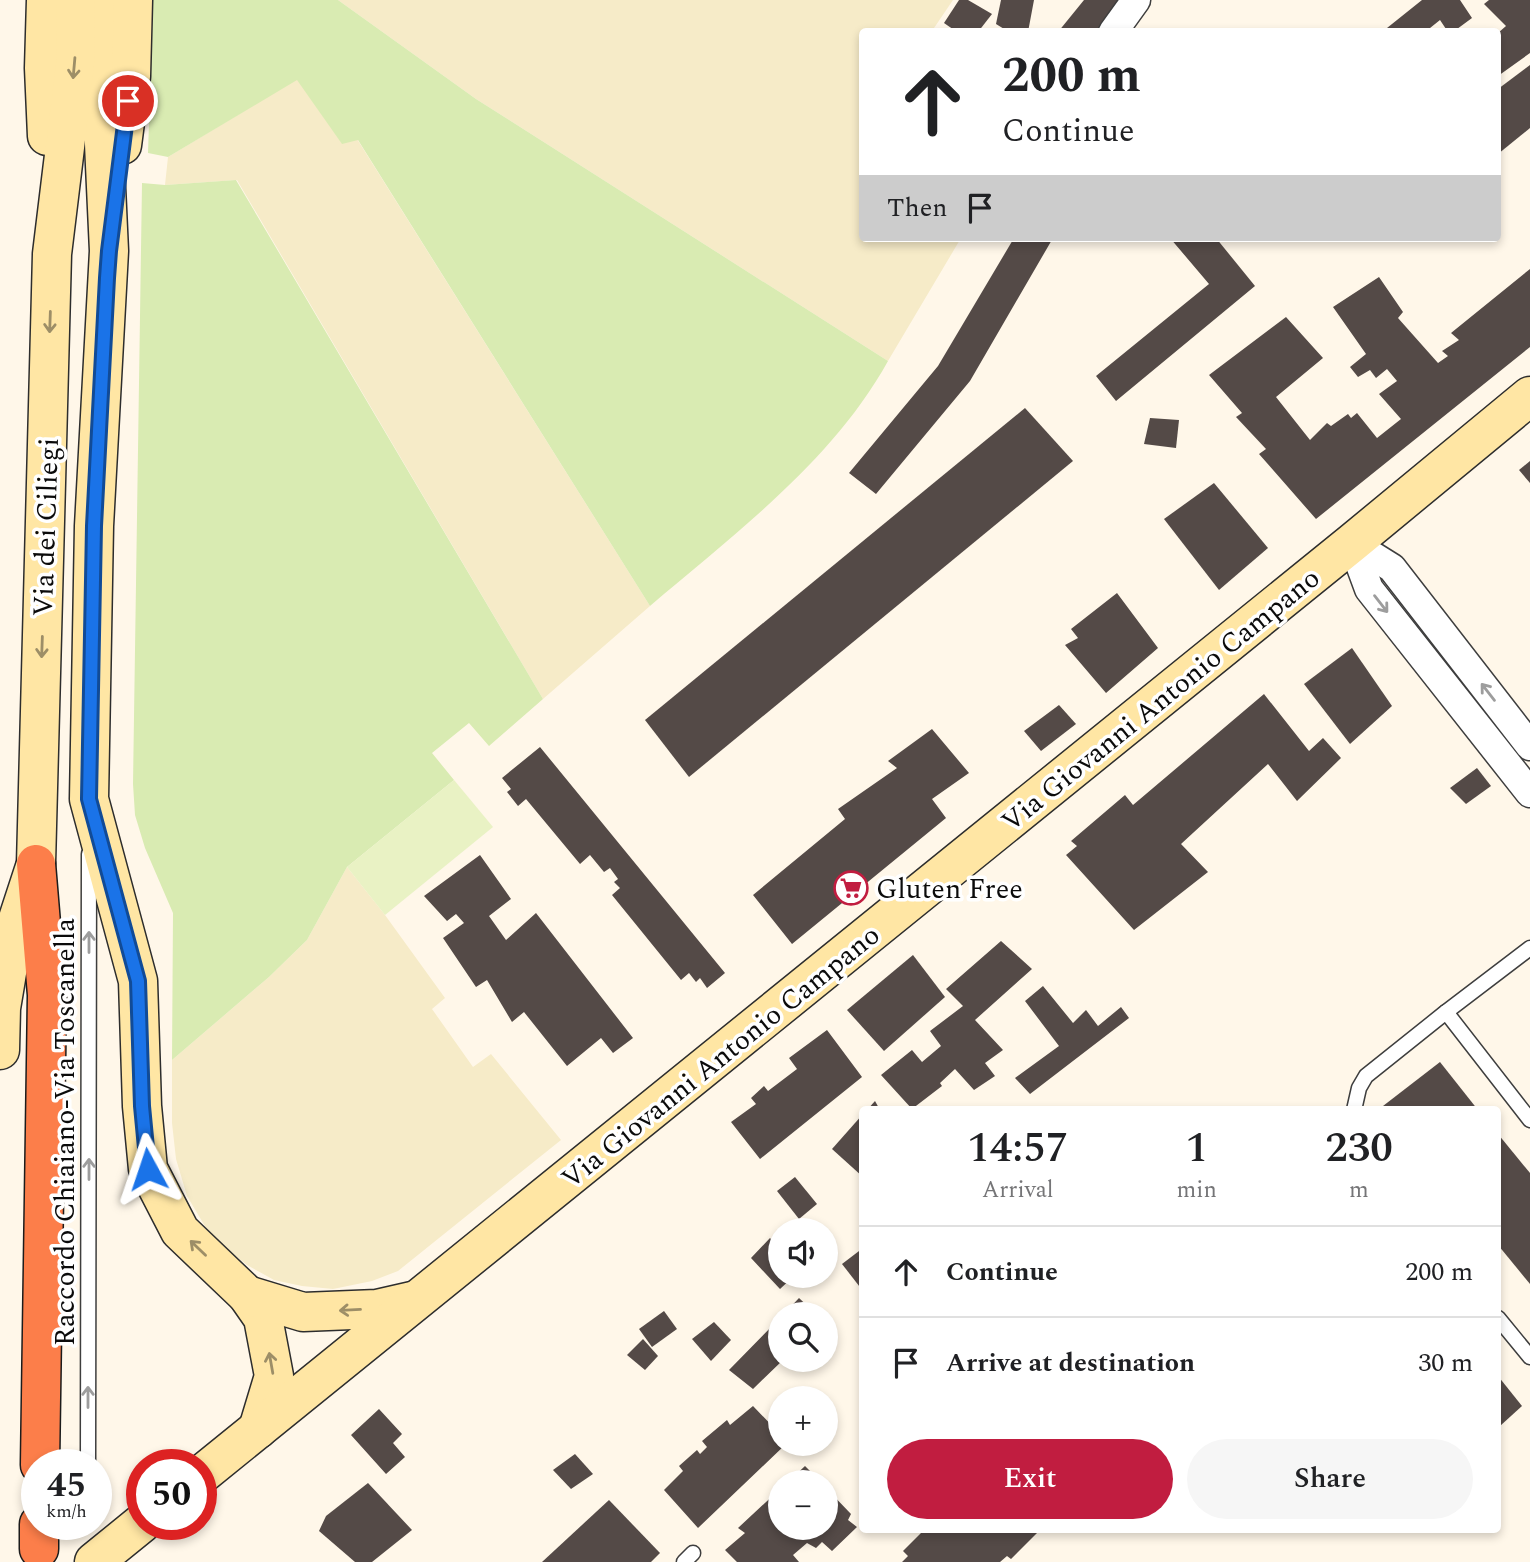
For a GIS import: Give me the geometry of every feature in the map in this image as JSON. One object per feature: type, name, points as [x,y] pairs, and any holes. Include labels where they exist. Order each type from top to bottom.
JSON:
[{"type":"highway","points":[[36,864],[47,995],[40,1449]]},
{"type":"main road","points":[[47,0],[44,68],[52,254]]},
{"type":"main road","name":"Via dei Ciliegi","points":[[0,1050],[1,1008],[14,931],[36,864],[52,254],[75,65],[76,0]]},
{"type":"main road","name":"Via dei Ciliegi","points":[[104,0],[101,79],[109,251],[94,526],[89,799],[138,981],[142,1106],[148,1169],[180,1230],[247,1295],[263,1318],[274,1376],[258,1429]]},
{"type":"main road","points":[[109,251],[131,76],[133,0]]},
{"type":"main road","name":"Via Giovanni Antonio Campano","points":[[217,1462],[1530,396]]},
{"type":"main road","name":"Via dei Ciliegi","points":[[247,1295],[303,1312],[377,1309],[417,1300]]},
{"type":"main road","points":[[94,1562],[126,1536]]},
{"type":"street","points":[[1116,28],[1136,0]]},
{"type":"street","points":[[1352,543],[1392,568],[1530,746]]},
{"type":"street","points":[[1352,543],[1370,589],[1530,793]]},
{"type":"lane","name":"Raccordo Chiaiano-Via Toscanella","points":[[88,1449],[89,799]]},
{"type":"lane","points":[[1355,1106],[1359,1088],[1366,1076],[1530,948]]},
{"type":"lane","points":[[1446,1012],[1530,1121]]},
{"type":"lane","points":[[1501,1322],[1530,1357]]},
{"type":"shaded area","points":[[338,0],[953,0],[934,28],[859,28],[859,242],[959,242],[888,361],[476,99]]},
{"type":"shaded area","points":[[297,79],[342,143],[357,139],[650,606],[543,699],[237,180],[165,185],[168,157]]},
{"type":"shaded area","points":[[347,867],[445,998],[432,1009],[473,1067],[491,1054],[561,1140],[398,1271],[372,1281],[333,1289],[274,1280],[247,1265],[212,1238],[187,1196],[176,1159],[172,1123],[172,1060],[269,977],[307,940]]},
{"type":"green space","points":[[153,0],[338,0],[476,99],[888,361],[865,398],[810,464],[748,523],[650,606],[358,140],[342,144],[297,80],[168,157],[148,153]]},
{"type":"green space","points":[[236,180],[543,699],[489,746],[469,723],[432,753],[454,780],[347,867],[307,940],[269,977],[172,1060],[173,913],[145,848],[135,815],[133,784],[142,183],[165,185]]},
{"type":"green space","points":[[454,780],[493,827],[385,915],[347,867]]},
{"type":"building","points":[[959,0],[968,0],[992,14],[981,28],[951,28],[944,23]]},
{"type":"building","points":[[1001,0],[1034,0],[1029,28],[1002,28],[996,24]]},
{"type":"building","points":[[1084,0],[1122,0],[1101,28],[1061,28]]},
{"type":"building","points":[[1422,0],[1460,0],[1472,18],[1458,28],[1445,28],[1440,20],[1430,28],[1387,28]]},
{"type":"building","points":[[1489,0],[1530,0],[1530,53],[1501,74],[1501,30],[1506,26],[1484,4]]},
{"type":"building","points":[[1530,65],[1530,128],[1501,152],[1501,87]]},
{"type":"building","points":[[1012,242],[1051,242],[970,381],[876,494],[849,473],[938,366]]},
{"type":"building","points":[[1173,242],[1219,242],[1255,286],[1116,401],[1096,376],[1209,284]]},
{"type":"building","points":[[1530,269],[1530,347],[1316,519],[1259,454],[1266,449],[1236,417],[1242,413],[1209,375],[1286,317],[1323,358],[1276,397],[1310,440],[1327,423],[1331,426],[1348,414],[1351,418],[1357,413],[1377,438],[1401,419],[1379,394],[1397,381],[1387,369],[1376,378],[1370,370],[1358,377],[1350,367],[1366,354],[1333,307],[1379,277],[1403,312],[1398,318],[1438,363],[1448,356],[1442,351],[1459,340],[1451,333]]},
{"type":"building","points":[[1025,408],[1073,461],[689,777],[645,720]]},
{"type":"building","points":[[1150,418],[1179,420],[1176,448],[1144,444]]},
{"type":"building","points":[[1530,461],[1530,483],[1519,470]]},
{"type":"building","points":[[1214,483],[1268,548],[1219,590],[1164,519]]},
{"type":"building","points":[[1117,593],[1158,648],[1106,693],[1065,645],[1078,638],[1071,629]]},
{"type":"building","points":[[1352,648],[1392,706],[1350,744],[1304,684]]},
{"type":"building","points":[[1264,694],[1309,751],[1323,738],[1341,758],[1297,801],[1268,764],[1181,844],[1208,872],[1134,930],[1066,855],[1077,846],[1071,841],[1125,795],[1133,805]]},
{"type":"building","points":[[1059,705],[1076,724],[1041,751],[1024,731]]},
{"type":"building","points":[[932,729],[969,773],[932,799],[946,818],[792,944],[753,895],[845,819],[838,809],[897,768],[888,761]]},
{"type":"building","points":[[540,747],[725,973],[707,988],[700,978],[696,982],[689,973],[681,980],[612,895],[620,888],[614,882],[618,879],[610,868],[604,872],[590,855],[580,864],[526,799],[518,806],[507,792],[511,789],[502,778]]},
{"type":"building","points":[[1477,768],[1491,786],[1466,804],[1450,788]]},
{"type":"building","points":[[480,855],[511,899],[489,916],[506,940],[536,913],[633,1038],[613,1053],[601,1038],[567,1066],[524,1012],[512,1022],[487,980],[476,987],[443,938],[464,923],[456,914],[447,921],[424,896]]},
{"type":"building","points":[[1001,941],[1032,969],[975,1020],[1003,1050],[985,1063],[995,1076],[974,1090],[955,1069],[940,1083],[942,1086],[916,1106],[909,1106],[881,1075],[912,1050],[922,1062],[941,1046],[930,1031],[963,1006],[946,989]]},
{"type":"building","points":[[913,955],[945,997],[884,1051],[847,1010]]},
{"type":"building","points":[[1043,986],[1073,1023],[1086,1010],[1098,1026],[1121,1007],[1129,1018],[1030,1094],[1015,1078],[1059,1046],[1025,1001]]},
{"type":"building","points":[[827,1030],[862,1077],[760,1159],[731,1122],[756,1104],[751,1098],[764,1086],[768,1091],[797,1069],[789,1058]]},
{"type":"building","points":[[1440,1062],[1475,1106],[1383,1106]]},
{"type":"building","points":[[859,1119],[859,1173],[832,1149]]},
{"type":"building","points":[[1501,1138],[1530,1173],[1530,1284],[1501,1249]]},
{"type":"building","points":[[795,1177],[817,1204],[798,1218],[777,1191]]},
{"type":"building","points":[[768,1240],[768,1276],[751,1258]]},
{"type":"building","points":[[859,1251],[859,1286],[842,1264]]},
{"type":"building","points":[[664,1311],[677,1329],[652,1347],[639,1329]]},
{"type":"building","points":[[714,1322],[731,1340],[711,1361],[692,1339]]},
{"type":"building","points":[[768,1330],[768,1372],[771,1372],[753,1389],[729,1370]]},
{"type":"building","points":[[643,1339],[658,1356],[645,1370],[627,1355]]},
{"type":"building","points":[[1501,1380],[1522,1406],[1501,1425]]},
{"type":"building","points":[[753,1406],[768,1422],[768,1456],[773,1456],[698,1528],[664,1490],[683,1471],[679,1466],[697,1450],[700,1454],[707,1447],[702,1441],[727,1420],[730,1425]]},
{"type":"building","points":[[379,1409],[402,1434],[393,1443],[405,1457],[386,1474],[351,1435]]},
{"type":"building","points":[[575,1454],[593,1474],[571,1489],[553,1470]]},
{"type":"building","points":[[368,1483],[412,1530],[372,1562],[355,1562],[319,1531],[326,1516]]},
{"type":"building","points":[[609,1500],[660,1553],[651,1562],[542,1562]]},
{"type":"building","points":[[768,1500],[768,1540],[838,1540],[838,1500],[851,1514],[848,1520],[857,1527],[832,1551],[822,1542],[816,1548],[807,1543],[793,1555],[799,1562],[737,1562],[725,1550],[745,1533],[738,1528]]},
{"type":"building","points":[[921,1533],[1037,1533],[1011,1559],[1007,1556],[1000,1562],[902,1562],[908,1556],[903,1551]]},
{"type":"place","name":"Gluten Free","points":[[851,888]]},
{"type":"route","points":[[128,101],[107,278],[94,526],[89,799],[138,981],[142,1106],[148,1169]]}]
